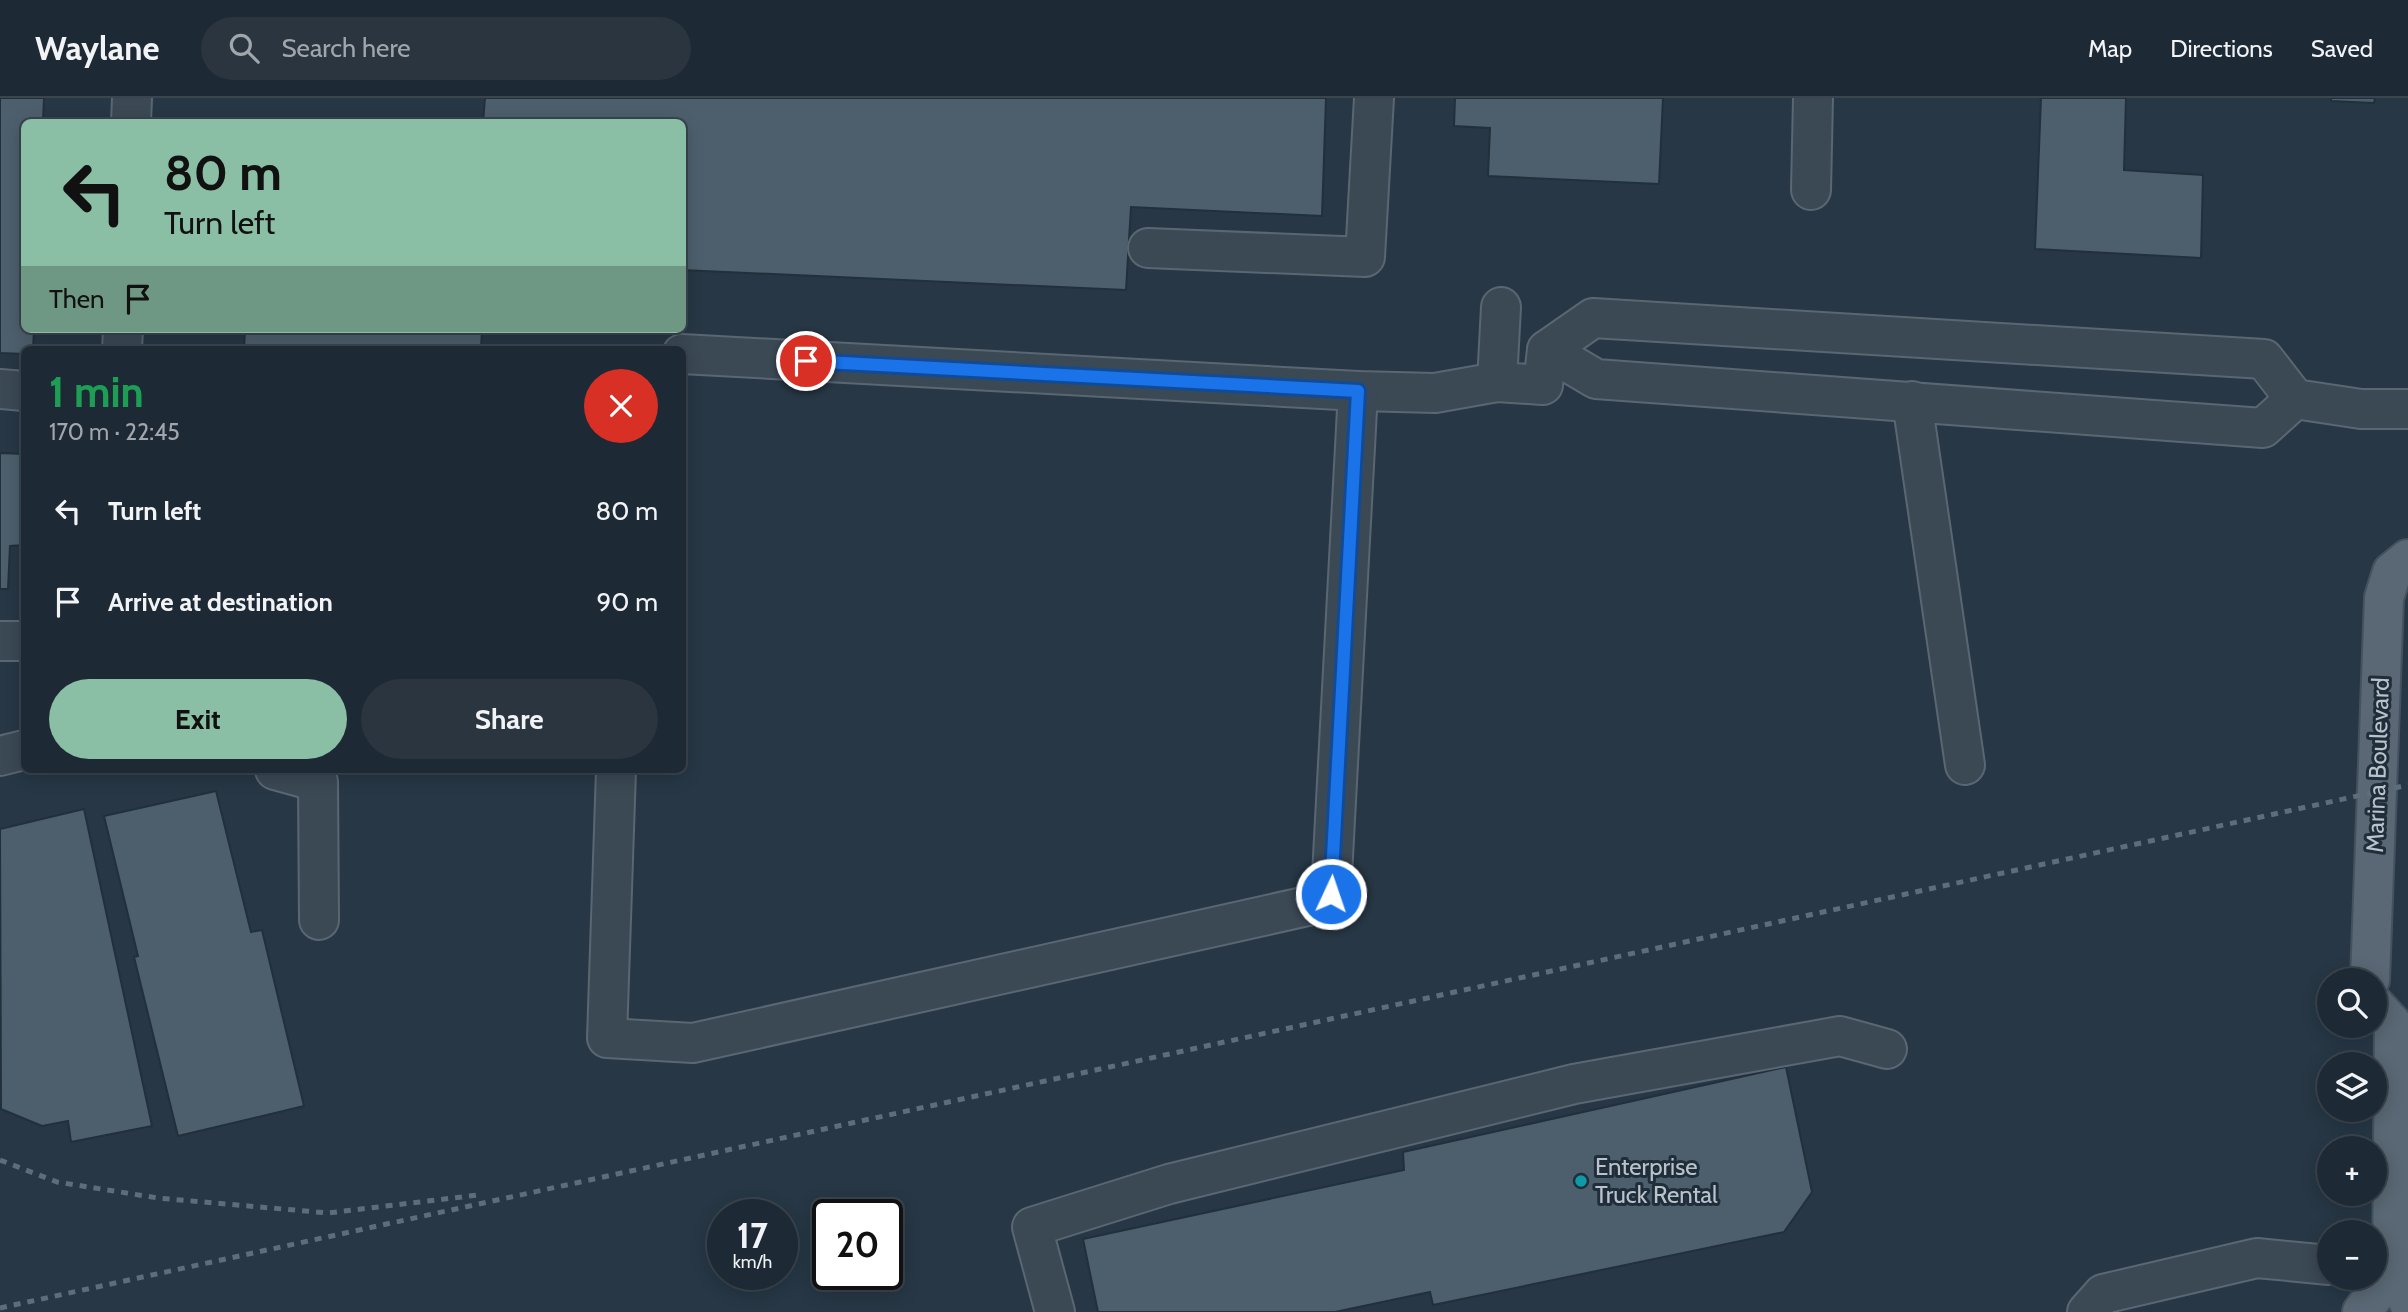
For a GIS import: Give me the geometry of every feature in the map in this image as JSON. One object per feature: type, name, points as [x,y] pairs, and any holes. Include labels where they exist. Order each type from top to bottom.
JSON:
[{"type":"main road","name":"Marina Boulevard","points":[[2370,968],[2384,598],[2392,572],[2408,559]]},
{"type":"main road","points":[[2362,1312],[2392,1280],[2401,1218],[2392,1015]]},
{"type":"lane","points":[[131,119],[132,98]]},
{"type":"lane","points":[[1148,248],[1365,257],[1374,98]]},
{"type":"lane","points":[[1811,190],[1813,98]]},
{"type":"lane","points":[[1497,382],[1501,307]]},
{"type":"lane","points":[[686,354],[1435,393],[1497,382],[1543,385],[1547,350],[1593,318],[2264,359],[2295,399],[2361,409],[2408,409]]},
{"type":"lane","points":[[1547,350],[1596,379],[2263,428],[2295,399]]},
{"type":"lane","points":[[0,389],[21,391]]},
{"type":"lane","points":[[616,773],[607,1038],[693,1043],[1321,903],[1331,894],[1358,391]]},
{"type":"lane","points":[[1912,401],[1965,765]]},
{"type":"lane","points":[[0,641],[21,641]]},
{"type":"lane","points":[[0,756],[21,751]]},
{"type":"lane","points":[[286,773],[318,782],[318,920]]},
{"type":"lane","points":[[1055,1312],[1032,1227],[1169,1184],[1574,1084],[1840,1036],[1887,1049]]},
{"type":"lane","points":[[2087,1312],[2102,1294],[2257,1258],[2317,1264]]},
{"type":"building","points":[[0,98],[44,98],[43,119],[21,119],[21,333],[34,333],[33,346],[21,346],[21,354],[0,353]]},
{"type":"building","points":[[485,98],[1326,98],[1322,216],[1131,207],[1126,290],[686,270],[686,119],[483,119]]},
{"type":"building","points":[[1455,98],[1663,98],[1659,184],[1488,176],[1490,128],[1454,126]]},
{"type":"building","points":[[2041,98],[2126,98],[2124,170],[2203,175],[2201,258],[2035,249]]},
{"type":"building","points":[[2331,98],[2375,98],[2374,103],[2331,101]]},
{"type":"building","points":[[245,333],[482,333],[481,346],[244,346]]},
{"type":"building","points":[[0,453],[21,454],[21,545],[10,546],[8,589],[0,589]]},
{"type":"building","points":[[216,791],[251,932],[262,930],[304,1106],[178,1136],[134,957],[138,956],[104,816]]},
{"type":"building","points":[[84,809],[152,1126],[71,1142],[68,1121],[42,1126],[1,1109],[0,829]]},
{"type":"building","name":"Enterprise Truck Rental","points":[[1786,1067],[1812,1192],[1784,1232],[1433,1305],[1430,1292],[1335,1312],[1098,1312],[1083,1239],[1404,1170],[1403,1152]]},
{"type":"railway","points":[[0,1308],[2408,785]]},
{"type":"railway","points":[[0,1160],[57,1182],[158,1198],[328,1213],[478,1195]]},
{"type":"place","name":"Enterprise Truck Rental","points":[[1581,1181]]},
{"type":"route","points":[[806,361],[1358,391],[1331,894]]}]
